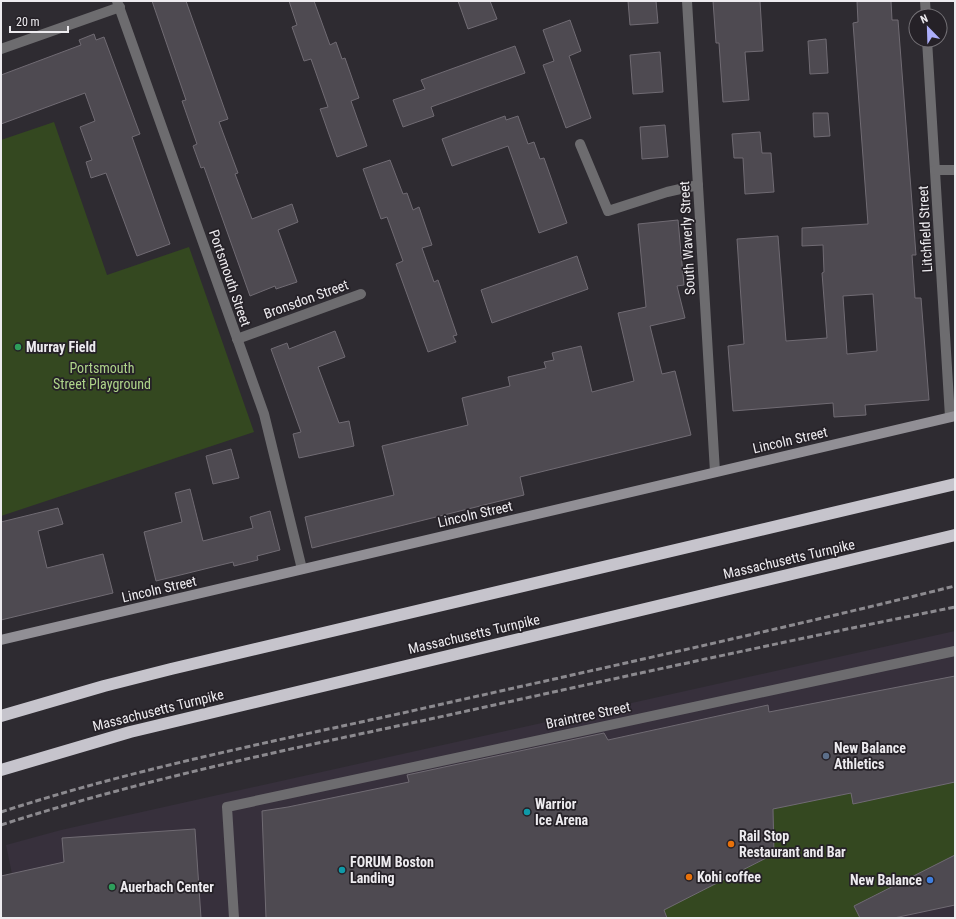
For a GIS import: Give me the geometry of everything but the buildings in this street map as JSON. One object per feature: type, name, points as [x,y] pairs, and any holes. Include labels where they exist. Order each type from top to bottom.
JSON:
[{"type":"highway","points":[[1,716],[97,688],[164,671],[955,484]]},
{"type":"highway","name":"Massachusetts Turnpike","points":[[1,770],[138,730],[955,535]]},
{"type":"street","name":"South Waverly Street","points":[[687,1],[715,472]]},
{"type":"street","points":[[1,49],[119,4]]},
{"type":"street","name":"Portsmouth Street","points":[[119,4],[267,426],[302,570]]},
{"type":"street","name":"Litchfield Street","points":[[927,48],[953,417]]},
{"type":"street","points":[[580,144],[608,211],[667,192],[698,186]]},
{"type":"street","points":[[935,170],[955,170]]},
{"type":"street","name":"Bronsdon Street","points":[[237,339],[361,294]]},
{"type":"street","name":"Lincoln Street","points":[[1,640],[953,417]]},
{"type":"street","name":"Braintree Street","points":[[234,918],[227,807],[955,651]]},
{"type":"shaded area","points":[[955,631],[955,918],[21,918],[6,845],[61,830]]},
{"type":"green space","name":"Portsmouth Street Playground","points":[[54,122],[107,275],[189,247],[254,432],[1,516],[1,140]]},
{"type":"green space","points":[[955,782],[955,855],[854,906],[860,918],[667,918],[663,909],[774,854],[773,809],[851,793],[853,804]]},
{"type":"railway","points":[[1,812],[99,783],[198,758],[677,652],[955,586]]},
{"type":"railway","points":[[1,825],[108,793],[271,753],[695,661],[955,607]]},
{"type":"place","name":"Murray Field","points":[[18,347]]},
{"type":"place","name":"New Balance Athletics","points":[[826,756]]},
{"type":"place","name":"Warrior Ice Arena","points":[[527,812]]},
{"type":"place","name":"Rail Stop Restaurant and Bar","points":[[731,844]]},
{"type":"place","name":"FORUM Boston Landing","points":[[342,870]]},
{"type":"place","name":"Kohi coffee","points":[[689,877]]},
{"type":"place","name":"New Balance","points":[[930,880]]},
{"type":"place","name":"Auerbach Center","points":[[112,887]]}]
